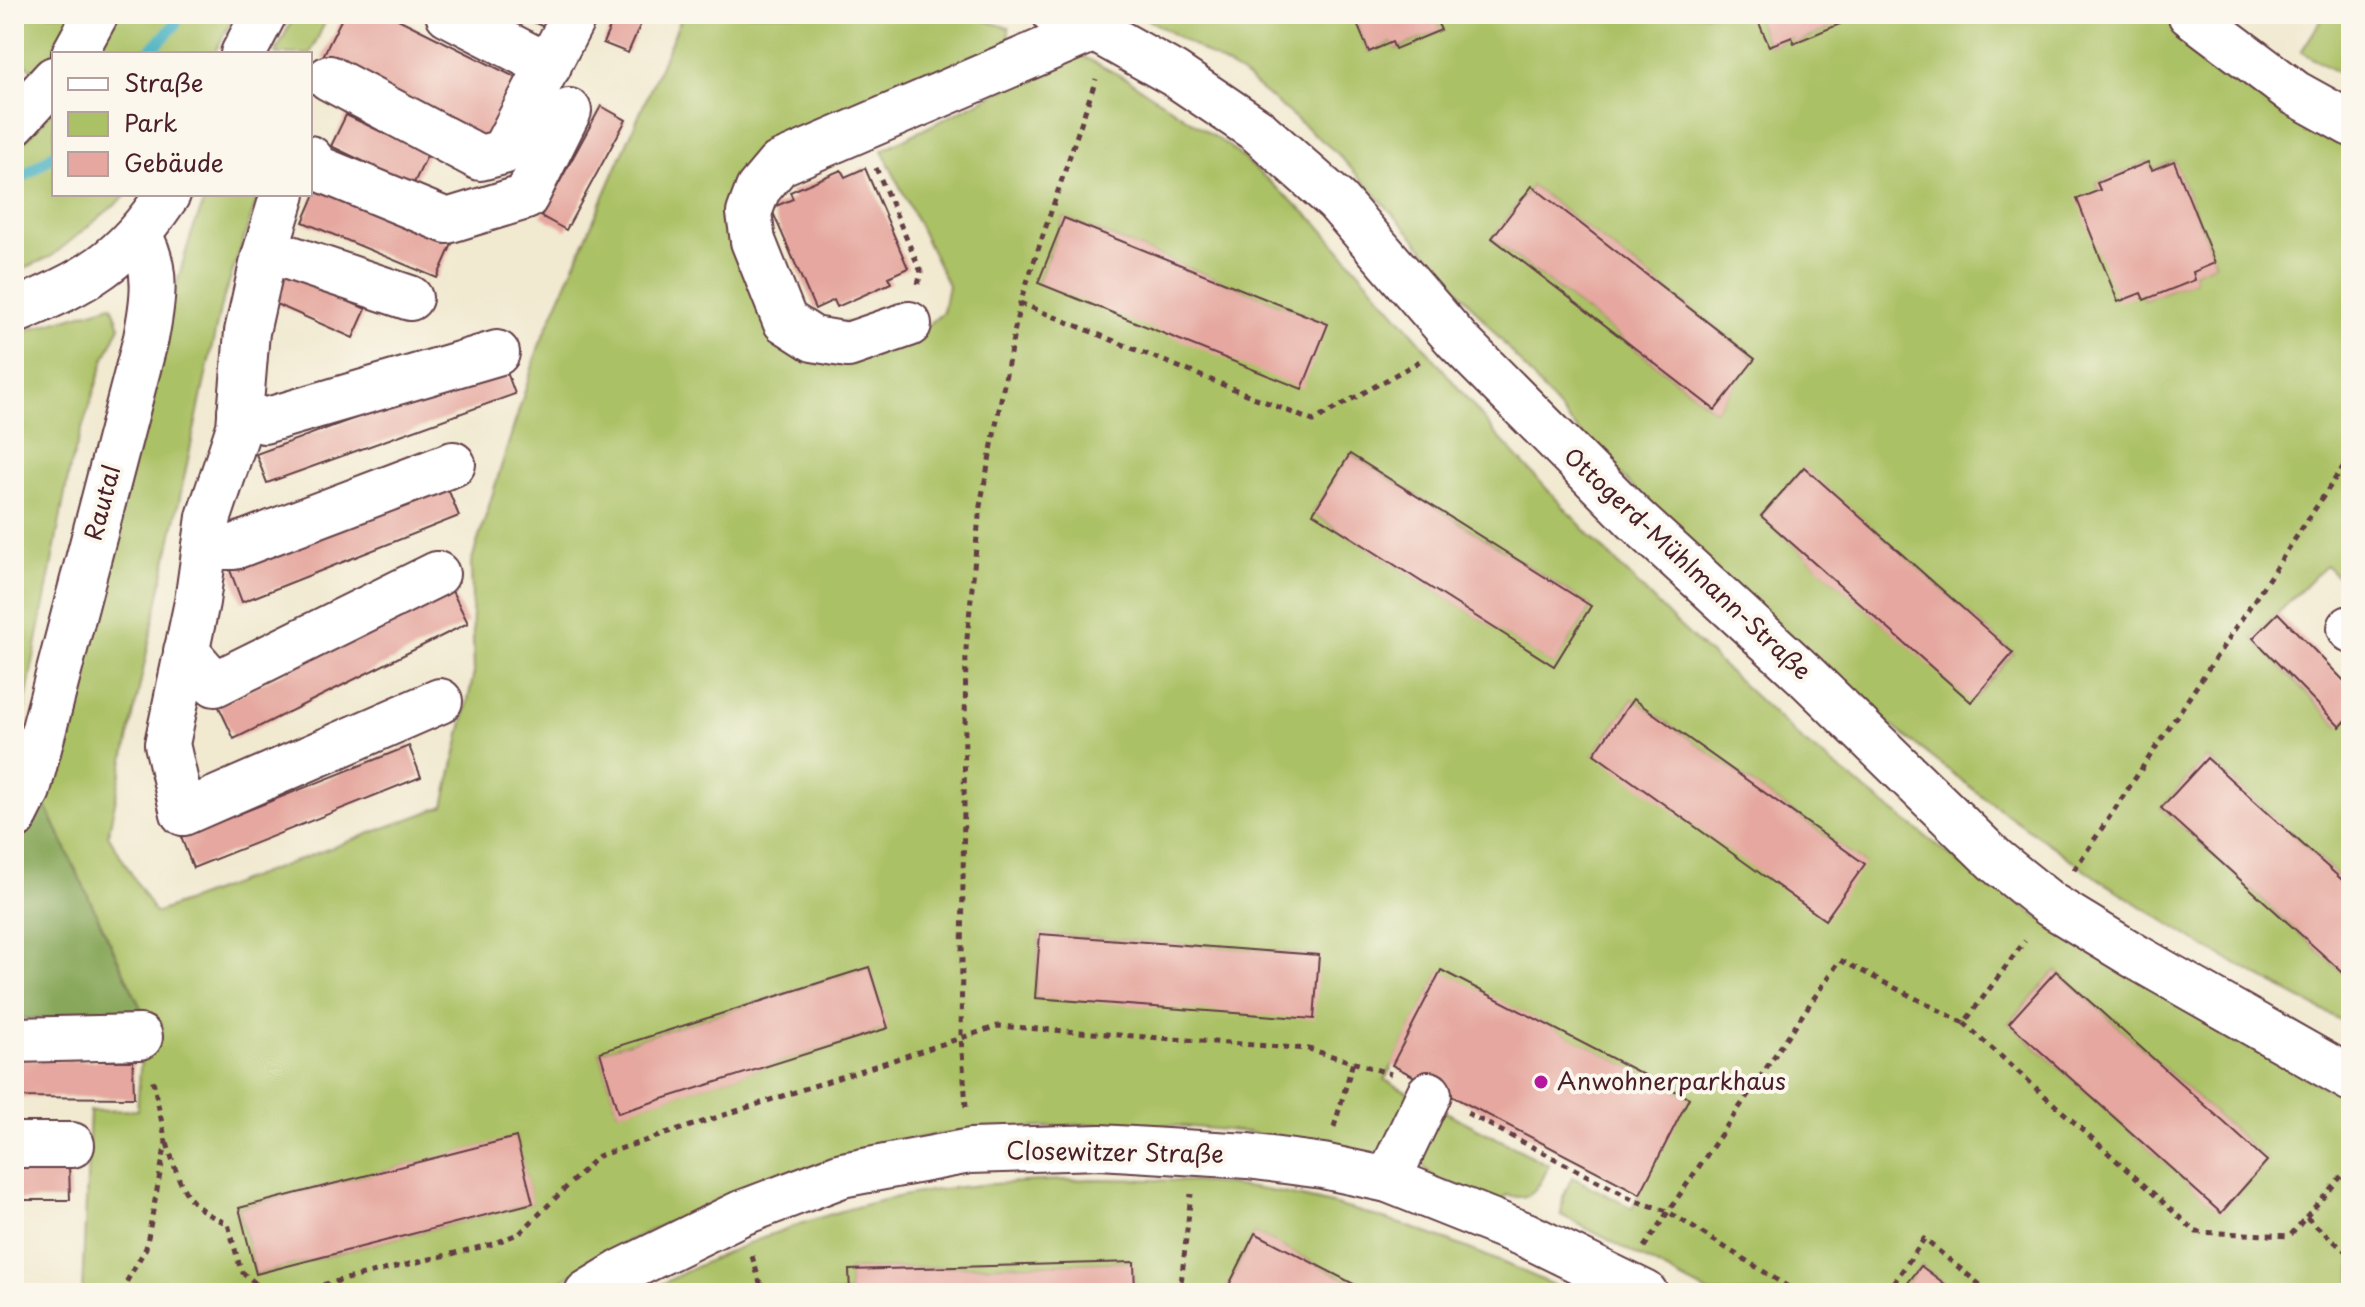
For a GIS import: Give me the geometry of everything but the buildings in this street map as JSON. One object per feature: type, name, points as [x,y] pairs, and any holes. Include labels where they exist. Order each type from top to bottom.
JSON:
[{"type":"street","points":[[75,52],[96,14]]},
{"type":"street","points":[[244,52],[264,14]]},
{"type":"street","points":[[448,14],[549,66]]},
{"type":"street","points":[[329,78],[480,158],[503,152],[575,14]]},
{"type":"street","points":[[2190,14],[2295,93],[2351,124]]},
{"type":"street","points":[[909,324],[848,345],[813,339],[785,321],[753,241],[749,213],[758,189],[779,164],[860,130],[1075,22]]},
{"type":"street","name":"Ottogerd-Mühlmann-Straße","points":[[1075,22],[1174,74],[1257,130],[1337,201],[1457,340],[1635,519],[1804,674],[1995,860],[2051,905],[2351,1079]]},
{"type":"street","points":[[312,160],[318,168],[447,221],[526,197],[569,111]]},
{"type":"street","points":[[14,312],[75,286],[104,267],[139,235],[167,196]]},
{"type":"street","points":[[282,196],[247,332],[239,427],[209,517],[167,744],[183,813],[440,701]]},
{"type":"street","name":"Rautal","points":[[14,818],[28,790],[146,338],[153,301],[153,274],[149,252],[139,235]]},
{"type":"street","points":[[267,250],[410,298]]},
{"type":"street","points":[[240,411],[264,421],[497,353]]},
{"type":"street","points":[[205,547],[234,547],[453,464]]},
{"type":"street","points":[[186,651],[215,684],[437,574]]},
{"type":"street","points":[[14,1040],[140,1037]]},
{"type":"street","points":[[1388,1180],[1429,1094]]},
{"type":"street","points":[[14,1145],[72,1145]]},
{"type":"street","name":"Closewitzer Straße","points":[[587,1293],[623,1271],[739,1214],[842,1175],[970,1151],[1100,1147],[1248,1156],[1323,1166],[1388,1180],[1526,1235],[1634,1286]]},
{"type":"path","points":[[967,1113],[961,1037],[966,649],[980,506],[1020,303],[1095,82]]},
{"type":"path","points":[[860,130],[921,272],[909,324]]},
{"type":"path","points":[[1020,303],[1313,421],[1457,340]]},
{"type":"path","points":[[1964,1023],[2051,905],[2351,455]]},
{"type":"path","points":[[1634,1286],[1840,960],[1964,1023],[2196,1232],[2290,1236],[2351,1165]]},
{"type":"path","points":[[140,1037],[166,1142],[185,1195],[214,1218],[228,1224],[241,1271],[267,1293]]},
{"type":"path","points":[[1323,1166],[1353,1062]]},
{"type":"path","points":[[123,1293],[146,1248],[166,1142]]},
{"type":"path","points":[[1180,1293],[1195,1153]]},
{"type":"path","points":[[2306,1217],[2351,1256]]},
{"type":"path","points":[[1887,1293],[1924,1239],[1990,1293]]},
{"type":"green space","points":[[14,14],[83,14],[56,52],[52,52],[52,57],[38,77],[14,51]]},
{"type":"green space","points":[[113,14],[235,14],[215,52],[96,52]]},
{"type":"green space","points":[[295,14],[329,14],[311,52],[276,52]]},
{"type":"green space","points":[[683,14],[964,14],[1009,28],[1009,42],[758,165],[769,315],[923,330],[943,312],[948,285],[882,150],[1077,53],[1127,79],[1230,147],[1317,223],[1495,433],[1598,544],[1672,619],[1804,742],[1960,863],[2032,913],[2260,1053],[2351,1101],[2351,1293],[1957,1293],[1921,1266],[1900,1293],[1709,1293],[1561,1215],[1563,1197],[1572,1177],[1632,1208],[1688,1098],[1441,971],[1385,1080],[1418,1097],[1379,1153],[1366,1158],[1248,1132],[1169,1125],[1089,1124],[945,1134],[878,1145],[739,1190],[628,1241],[540,1293],[82,1293],[90,1111],[137,1110],[144,1015],[42,798],[164,328],[191,235],[206,196],[258,196],[220,309],[108,835],[155,913],[444,806],[474,673],[471,563],[539,346]],"holes":[[[1064,218],[1327,324],[1038,283]],[[1351,454],[1591,606],[1554,665],[1313,513]],[[1633,699],[1865,864],[1594,754]],[[1040,934],[1319,955],[1069,1000],[1035,997]],[[869,967],[887,1028],[618,1112],[600,1052]],[[2056,971],[2267,1161],[2221,1212],[2009,1023]],[[516,1138],[532,1203],[256,1274],[239,1208]]]},
{"type":"green space","points":[[1139,14],[1353,14],[1369,52],[1392,42],[1396,49],[1440,30],[1437,22],[1457,14],[1755,14],[1769,46],[1792,37],[1795,43],[1839,24],[1837,17],[1843,14],[2162,14],[2182,30],[2351,135],[2351,590],[2326,565],[2253,638],[2339,726],[2351,715],[2351,888],[2207,758],[2161,808],[2351,980],[2351,1026],[2207,948],[2094,876],[1983,797],[1879,716],[1788,638],[1698,555],[1571,423],[1413,236],[1337,153],[1242,74]],"holes":[[[2174,161],[2215,263],[2193,272],[2195,280],[2144,300],[2097,183],[2148,162],[2152,170]],[[1532,186],[1754,358],[1715,410],[1492,238]],[[1804,468],[2013,653],[1972,701],[1761,516]]]},
{"type":"green space","points":[[2325,14],[2351,14],[2351,80],[2301,52]]},
{"type":"green space","points":[[52,111],[52,196],[126,196],[52,256],[14,273],[14,152]]},
{"type":"green space","points":[[112,305],[120,326],[104,360],[70,467],[14,763],[14,334]]},
{"type":"green space","points":[[42,798],[144,1015],[14,1019],[14,849],[20,844]]},
{"type":"green space","points":[[1434,1106],[1549,1165],[1534,1191],[1523,1197],[1506,1195],[1502,1203],[1434,1178],[1419,1155]]},
{"type":"green space","points":[[1091,1179],[1220,1184],[1324,1202],[1449,1241],[1570,1293],[1371,1293],[1255,1233],[1225,1293],[1135,1293],[1133,1262],[849,1270],[850,1293],[646,1293],[717,1257],[833,1213],[912,1194],[968,1186]]},
{"type":"waterway","points":[[149,52],[174,26],[180,14]]},
{"type":"waterway","points":[[14,183],[52,156]]},
{"type":"place","name":"Anwohnerparkhaus","points":[[1541,1082]]}]
